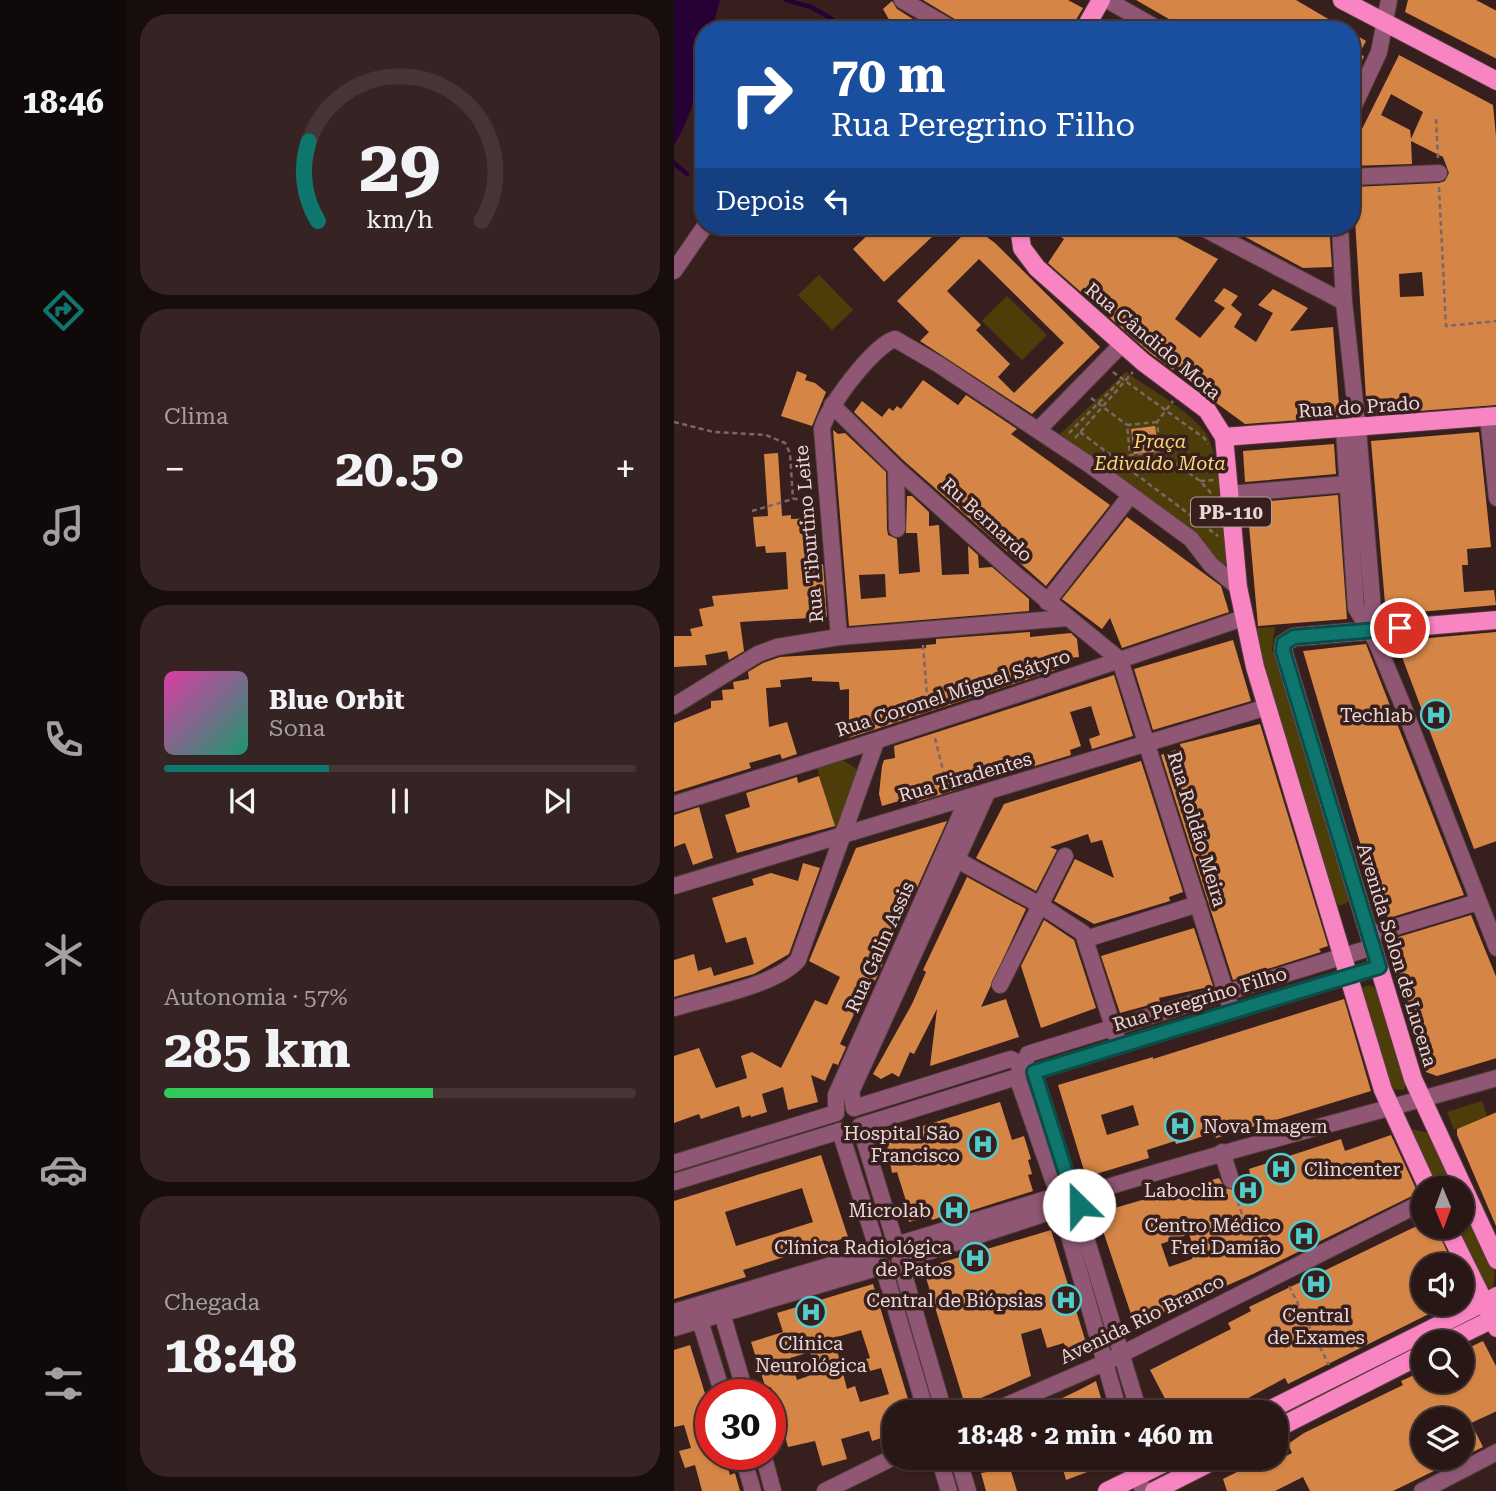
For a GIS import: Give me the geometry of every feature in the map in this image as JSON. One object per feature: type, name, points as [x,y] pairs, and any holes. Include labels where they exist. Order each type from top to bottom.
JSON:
[{"type":"main road","points":[[1089,21],[1101,0]]},
{"type":"main road","points":[[1342,0],[1496,81]]},
{"type":"main road","name":"Rua Cândido Mota","points":[[1020,235],[1027,257],[1123,343],[1207,410],[1217,442],[1238,587]]},
{"type":"main road","name":"Rua do Prado","points":[[1217,442],[1492,416]]},
{"type":"main road","name":"PB-110","points":[[1238,587],[1243,618],[1267,707],[1390,1109],[1422,1176]]},
{"type":"main road","points":[[1373,634],[1496,620]]},
{"type":"main road","name":"Avenida Solon de Lucena","points":[[1373,634],[1294,637],[1284,643],[1283,651],[1421,1100],[1496,1260]]},
{"type":"main road","points":[[1328,903],[1344,909],[1357,895]]},
{"type":"main road","points":[[1454,1239],[1490,1299],[1495,1321],[1474,1330]]},
{"type":"main road","points":[[1288,1400],[1490,1299]]},
{"type":"main road","points":[[1288,1423],[1411,1360]]},
{"type":"main road","points":[[1158,1490],[1196,1470]]},
{"type":"main road","points":[[1107,1491],[1140,1484]]},
{"type":"street","points":[[902,0],[938,21]]},
{"type":"street","points":[[1107,0],[1144,21]]},
{"type":"street","points":[[1360,95],[1375,66],[1389,0]]},
{"type":"street","points":[[1360,177],[1439,173]]},
{"type":"street","points":[[674,271],[699,235]]},
{"type":"street","points":[[1215,235],[1344,302]]},
{"type":"street","points":[[1340,235],[1351,429],[1373,634]]},
{"type":"street","name":"Rua Tiburtino Leite","points":[[838,637],[822,429],[832,405],[882,346],[895,339],[903,342],[1038,430]]},
{"type":"street","points":[[1123,343],[1038,430],[1133,489],[1191,539],[1211,565],[1238,587]]},
{"type":"street","name":"Ru Bernardo","points":[[832,405],[896,468],[1047,602],[1120,660]]},
{"type":"street","points":[[1492,416],[1496,498]]},
{"type":"street","points":[[1351,429],[1347,484],[1356,608],[1373,634],[1496,948]]},
{"type":"street","points":[[896,468],[897,529]]},
{"type":"street","points":[[1224,492],[1347,484]]},
{"type":"street","points":[[1047,602],[1133,489]]},
{"type":"street","points":[[674,706],[767,650],[838,637],[1067,618]]},
{"type":"street","name":"Rua Coronel Miguel Sátyro","points":[[674,804],[876,742],[1243,618]]},
{"type":"street","name":"Rua Roldão Meira","points":[[1120,660],[1232,1012]]},
{"type":"street","name":"Rua Tiradentes","points":[[674,886],[841,833],[987,793],[1267,707]]},
{"type":"street","points":[[674,1008],[771,978],[795,964],[876,742]]},
{"type":"street","name":"Rua Galin Assis","points":[[848,1120],[836,1095],[951,857],[987,793]]},
{"type":"street","name":"Rua Galin Assis","points":[[951,857],[968,797]]},
{"type":"street","points":[[1000,985],[1065,856]]},
{"type":"street","points":[[951,857],[1079,928],[1086,939],[1119,1046]]},
{"type":"street","name":"Rua Peregrino Filho","points":[[674,1182],[848,1120],[1022,1066],[1114,1028],[1344,956],[1370,936],[1476,898]]},
{"type":"street","points":[[1086,939],[1198,904]]},
{"type":"street","name":"Rua Peregrino Filho","points":[[1022,1066],[1119,1046],[1379,967]]},
{"type":"street","points":[[1022,1066],[1135,1400]]},
{"type":"street","points":[[674,1312],[698,1312],[720,1306],[1222,1152],[1496,1079]]},
{"type":"street","points":[[848,1120],[889,1255],[940,1400]]},
{"type":"street","name":"Rua Peregrino Filho","points":[[674,1163],[848,1120]]},
{"type":"street","points":[[1222,1152],[1231,1181]]},
{"type":"street","points":[[1066,1200],[1104,1363],[1115,1400]]},
{"type":"street","name":"Avenida Rio Branco","points":[[1019,1400],[1104,1363],[1411,1208]]},
{"type":"street","points":[[889,1255],[923,1400]]},
{"type":"street","points":[[720,1306],[741,1379]]},
{"type":"street","points":[[674,1328],[698,1312]]},
{"type":"street","points":[[698,1312],[718,1379]]},
{"type":"street","points":[[1422,1491],[1496,1452]]},
{"type":"street","points":[[825,1491],[882,1463]]},
{"type":"street","points":[[747,1470],[753,1491]]},
{"type":"street","points":[[767,1470],[773,1491]]},
{"type":"street","points":[[943,1470],[949,1491]]},
{"type":"street","points":[[962,1470],[968,1491]]},
{"type":"street","points":[[1155,1470],[1158,1490]]},
{"type":"path","points":[[1436,119],[1446,326],[1496,321]]},
{"type":"path","points":[[1069,433],[1109,396],[1123,379]]},
{"type":"path","points":[[1117,387],[1125,381],[1204,438],[1217,442]]},
{"type":"path","points":[[1100,405],[1127,425],[1156,422],[1182,391]]},
{"type":"path","points":[[1075,438],[1100,405]]},
{"type":"path","points":[[1088,413],[1093,417]]},
{"type":"path","points":[[1080,421],[1085,426]]},
{"type":"path","points":[[674,422],[724,434],[766,435],[785,443],[790,453],[793,499]]},
{"type":"path","points":[[1156,422],[1160,452]]},
{"type":"path","points":[[1119,470],[1130,455],[1127,425]]},
{"type":"path","points":[[1080,432],[1223,540],[1222,527]]},
{"type":"path","points":[[1098,455],[1103,449]]},
{"type":"path","points":[[1130,455],[1160,452],[1200,481],[1218,480],[1224,492]]},
{"type":"path","points":[[1133,489],[1141,478]]},
{"type":"path","points":[[752,511],[793,499],[827,500]]},
{"type":"path","points":[[921,629],[930,722],[951,803]]},
{"type":"path","points":[[1231,1181],[1244,1220]]},
{"type":"path","points":[[1282,1274],[1335,1377]]},
{"type":"green space","points":[[819,275],[853,310],[832,330],[798,295]]},
{"type":"green space","points":[[1007,296],[1047,335],[1022,360],[982,321]]},
{"type":"green space","name":"Praça Edivaldo Mota","points":[[1126,372],[1187,414],[1204,431],[1210,442],[1221,491],[1226,558],[1224,573],[1210,560],[1204,540],[1060,434]]},
{"type":"green space","points":[[1275,627],[1272,650],[1350,895],[1344,904],[1336,904],[1328,897],[1256,636],[1256,628]]},
{"type":"green space","points":[[842,760],[857,769],[836,831],[817,768]]},
{"type":"green space","points":[[1369,985],[1377,989],[1406,1081],[1404,1090],[1390,1089],[1362,1002],[1362,988]]},
{"type":"green space","points":[[1482,1101],[1487,1116],[1454,1130],[1447,1112]]},
{"type":"green space","points":[[1411,1129],[1429,1133],[1449,1176],[1428,1176],[1410,1141]]},
{"type":"green space","points":[[1474,1226],[1495,1271],[1493,1289],[1484,1286],[1474,1267],[1474,1253],[1467,1253],[1459,1239],[1474,1239]]},
{"type":"shaded area","points":[[674,0],[720,0],[714,21],[695,21],[695,97],[674,145]]},
{"type":"building","points":[[923,0],[1068,0],[1083,8],[1075,21],[958,21]]},
{"type":"building","points":[[1136,0],[1296,0],[1332,21],[1172,21]]},
{"type":"building","points":[[1408,0],[1476,0],[1497,11],[1497,59],[1405,12]]},
{"type":"building","points":[[892,1],[897,9],[916,21],[890,21],[883,9]]},
{"type":"building","points":[[1360,37],[1366,41],[1360,52]]},
{"type":"building","points":[[1399,55],[1493,105],[1497,147],[1497,405],[1367,415],[1356,235],[1360,235],[1360,187],[1439,183],[1445,181],[1449,173],[1443,157],[1411,141],[1412,164],[1360,166],[1360,133]],"holes":[[[1391,94],[1423,112],[1411,139],[1410,130],[1381,115]],[[1422,272],[1424,296],[1400,297],[1399,274]]]},
{"type":"building","points":[[868,235],[934,235],[884,282],[853,249]]},
{"type":"building","points":[[963,235],[984,235],[1100,347],[1032,414],[920,341],[929,332],[897,301]],"holes":[[[979,259],[1064,343],[1014,393],[998,377],[1010,364],[976,330],[981,325],[947,291]]]},
{"type":"building","points":[[1058,235],[1173,235],[1218,259],[1175,319],[1200,338],[1225,308],[1214,301],[1224,288],[1238,296],[1231,305],[1242,314],[1234,327],[1256,342],[1273,313],[1258,305],[1273,289],[1308,308],[1290,331],[1333,327],[1340,417],[1245,424],[1196,388],[1199,383],[1176,366],[1173,370],[1150,353],[1048,263],[1064,239]]},
{"type":"building","points":[[1242,235],[1330,235],[1332,267],[1303,268]]},
{"type":"building","points":[[797,371],[807,375],[805,380],[815,383],[826,392],[812,426],[781,416]]},
{"type":"building","points":[[923,380],[958,405],[966,395],[1017,429],[1011,434],[1110,505],[1046,586],[903,460],[854,412],[862,401],[882,417],[889,408],[893,411],[897,406],[901,409]]},
{"type":"building","points":[[1155,426],[1158,447],[1154,452],[1134,454],[1131,429]]},
{"type":"building","points":[[833,430],[838,434],[845,433],[886,472],[887,529],[888,535],[897,539],[899,574],[920,572],[917,533],[906,533],[907,496],[912,496],[929,512],[929,526],[939,525],[942,575],[969,574],[968,546],[978,555],[979,568],[992,567],[1029,599],[1029,611],[849,626]],"holes":[[[885,574],[886,597],[861,599],[859,575]]]},
{"type":"building","points":[[1479,432],[1491,547],[1467,549],[1468,565],[1462,565],[1464,592],[1494,590],[1496,605],[1386,615],[1371,441]]},
{"type":"building","points":[[1334,444],[1336,474],[1245,482],[1243,451]]},
{"type":"building","points":[[778,453],[782,516],[791,515],[791,519],[812,518],[815,565],[823,564],[827,617],[740,622],[744,651],[729,660],[727,651],[705,655],[707,665],[674,667],[674,636],[692,636],[690,629],[703,626],[699,609],[714,606],[712,596],[788,589],[786,552],[766,553],[765,546],[756,547],[753,517],[768,516],[764,454]]},
{"type":"building","points":[[1338,495],[1347,619],[1258,626],[1247,503]]},
{"type":"building","points":[[1127,517],[1221,586],[1229,612],[1122,648],[1110,618],[1102,629],[1062,599]]},
{"type":"building","points":[[1030,632],[1030,637],[1071,633],[1077,639],[1079,657],[1058,659],[1059,669],[849,738],[849,689],[840,690],[839,682],[812,681],[812,677],[780,680],[781,687],[766,688],[769,727],[787,722],[797,754],[782,759],[780,754],[749,763],[751,768],[674,792],[674,723],[711,708],[711,701],[723,700],[722,690],[734,689],[733,682],[749,679],[748,672],[763,663],[780,657],[926,648],[926,645],[936,644],[936,639]]},
{"type":"building","points":[[1497,632],[1497,841],[1474,849],[1396,641]]},
{"type":"building","points":[[1233,640],[1251,701],[1153,730],[1134,669]]},
{"type":"building","points":[[1366,644],[1464,895],[1389,918],[1380,910],[1303,651]]},
{"type":"building","points":[[1114,675],[1133,736],[1092,749],[1089,739],[1100,735],[1091,706],[1070,712],[1081,746],[1070,750],[1071,755],[917,802],[916,796],[882,806],[879,794],[882,766],[884,760],[895,758],[894,746]]},
{"type":"building","points":[[1260,724],[1328,946],[1319,949],[1321,952],[1233,980],[1161,755],[1181,748],[1180,744]]},
{"type":"building","points":[[1141,761],[1183,892],[1169,897],[1170,901],[1094,924],[1054,901],[1075,859],[1114,878],[1102,840],[1091,843],[1088,834],[1050,847],[1057,850],[1036,891],[976,858],[1004,804]]},
{"type":"building","points":[[819,776],[835,826],[737,853],[725,815],[750,807],[746,793],[797,777],[798,783]]},
{"type":"building","points":[[699,807],[713,858],[693,865],[685,843],[674,847],[674,815]]},
{"type":"building","points":[[947,821],[871,990],[859,1014],[855,1012],[840,1044],[846,1047],[838,1065],[833,1063],[825,1081],[811,1075],[818,1102],[788,1110],[783,1087],[762,1094],[767,1112],[742,1118],[739,1106],[701,1119],[699,1114],[674,1123],[674,1056],[699,1048],[716,1088],[747,1078],[741,1056],[752,1052],[781,1068],[815,1000],[827,1005],[840,977],[809,961],[856,848]]},
{"type":"building","points":[[803,863],[820,868],[789,954],[754,974],[674,997],[674,960],[694,954],[698,971],[711,967],[714,976],[754,964],[746,937],[726,943],[712,898],[754,885],[752,879],[771,873],[798,881]]},
{"type":"building","points":[[967,877],[1026,909],[981,1007],[1006,999],[1019,1037],[930,1066],[937,1009],[914,1054],[910,1052],[899,1077],[892,1073],[881,1079],[873,1074],[912,1004],[926,972],[923,970]]},
{"type":"building","points":[[1471,915],[1497,979],[1497,1058],[1437,1076],[1426,1072],[1385,941]]},
{"type":"building","points":[[1044,920],[1074,940],[1096,1008],[1041,1028],[1021,966]]},
{"type":"building","points":[[1194,928],[1213,986],[1159,998],[1160,1002],[1120,1013],[1101,956]]},
{"type":"building","points":[[1344,999],[1371,1091],[1216,1138],[1214,1132],[1176,1144],[1175,1141],[1147,1150],[1149,1158],[1086,1177],[1058,1085],[1153,1059]],"holes":[[[1133,1105],[1139,1125],[1107,1135],[1101,1115]]]},
{"type":"building","points":[[1000,1102],[1012,1140],[1024,1136],[1031,1159],[1028,1160],[1032,1174],[1028,1175],[1033,1191],[951,1217],[950,1214],[932,1220],[930,1216],[909,1222],[902,1202],[906,1201],[897,1172],[892,1173],[886,1140],[901,1136],[900,1133]]},
{"type":"building","points":[[1497,1112],[1496,1226],[1457,1135],[1457,1129]]},
{"type":"building","points":[[1391,1135],[1411,1178],[1411,1196],[1253,1274],[1135,1326],[1097,1213],[1219,1178],[1225,1188],[1234,1190],[1239,1186],[1241,1177],[1250,1174],[1249,1169],[1341,1139],[1345,1151]],"holes":[[[1189,1234],[1195,1251],[1192,1259],[1169,1267],[1161,1244]]]},
{"type":"building","points":[[821,1155],[848,1237],[743,1270],[746,1277],[674,1299],[674,1201]],"holes":[[[802,1188],[813,1222],[736,1246],[725,1212]]]},
{"type":"building","points":[[1411,1229],[1411,1239],[1441,1239],[1448,1253],[1411,1253],[1411,1316],[1425,1316],[1288,1384],[1285,1378],[1245,1400],[1166,1400],[1150,1370],[1231,1329],[1228,1323],[1251,1311],[1249,1307]]},
{"type":"building","points":[[1051,1230],[1088,1349],[1069,1358],[1064,1343],[1047,1348],[1041,1328],[1021,1334],[1031,1376],[976,1400],[963,1400],[923,1268]]},
{"type":"building","points":[[873,1284],[908,1400],[882,1400],[882,1438],[872,1441],[869,1431],[841,1439],[847,1459],[822,1466],[815,1441],[788,1447],[786,1379],[763,1379],[751,1342],[783,1332],[777,1313]],"holes":[[[861,1330],[870,1358],[866,1359],[870,1371],[881,1368],[889,1394],[860,1402],[855,1386],[847,1389],[834,1338]],[[810,1352],[817,1373],[797,1380],[790,1358]]]},
{"type":"building","points":[[1483,1341],[1497,1368],[1497,1411],[1474,1422],[1474,1407],[1411,1407],[1411,1470],[1436,1470],[1393,1491],[1310,1491],[1303,1477],[1275,1491],[1227,1491],[1223,1479],[1241,1470],[1288,1470],[1288,1455],[1292,1453],[1288,1444],[1304,1433],[1403,1385],[1401,1381],[1411,1376],[1411,1393],[1474,1393],[1474,1345]]},
{"type":"building","points":[[690,1345],[700,1379],[695,1379],[695,1465],[685,1468],[679,1451],[691,1448],[684,1425],[674,1427],[674,1350]]},
{"type":"building","points":[[1096,1381],[1102,1400],[1058,1400]]},
{"type":"building","points":[[1474,1429],[1483,1447],[1474,1451]]},
{"type":"building","points":[[696,1470],[729,1470],[730,1475],[735,1473],[740,1491],[702,1491]]},
{"type":"building","points":[[1011,1470],[1017,1491],[986,1491],[981,1473]]},
{"type":"building","points":[[1063,1470],[1093,1470],[1066,1480]]},
{"type":"waterway","points":[[786,0],[811,7],[832,19]]},
{"type":"waterway","points":[[674,163],[687,174]]},
{"type":"place","name":"Techlab","points":[[1436,715]]},
{"type":"place","name":"Nova Imagem","points":[[1180,1126]]},
{"type":"place","name":"Hospital São Francisco","points":[[983,1144]]},
{"type":"place","name":"Clincenter","points":[[1281,1169]]},
{"type":"place","name":"Laboclin","points":[[1248,1190]]},
{"type":"place","name":"Microlab","points":[[954,1210]]},
{"type":"place","name":"Centro Médico Frei Damião","points":[[1304,1236]]},
{"type":"place","name":"Clínica Radiológica de Patos","points":[[975,1258]]},
{"type":"place","name":"Central de Exames","points":[[1316,1284]]},
{"type":"place","name":"Central de Biópsias","points":[[1066,1300]]},
{"type":"place","name":"Clínica Neurológica","points":[[811,1312]]},
{"type":"route","points":[[1079,1205],[1079,1196],[1071,1189],[1034,1072],[1379,967],[1283,651],[1284,643],[1294,637],[1400,628]]}]
